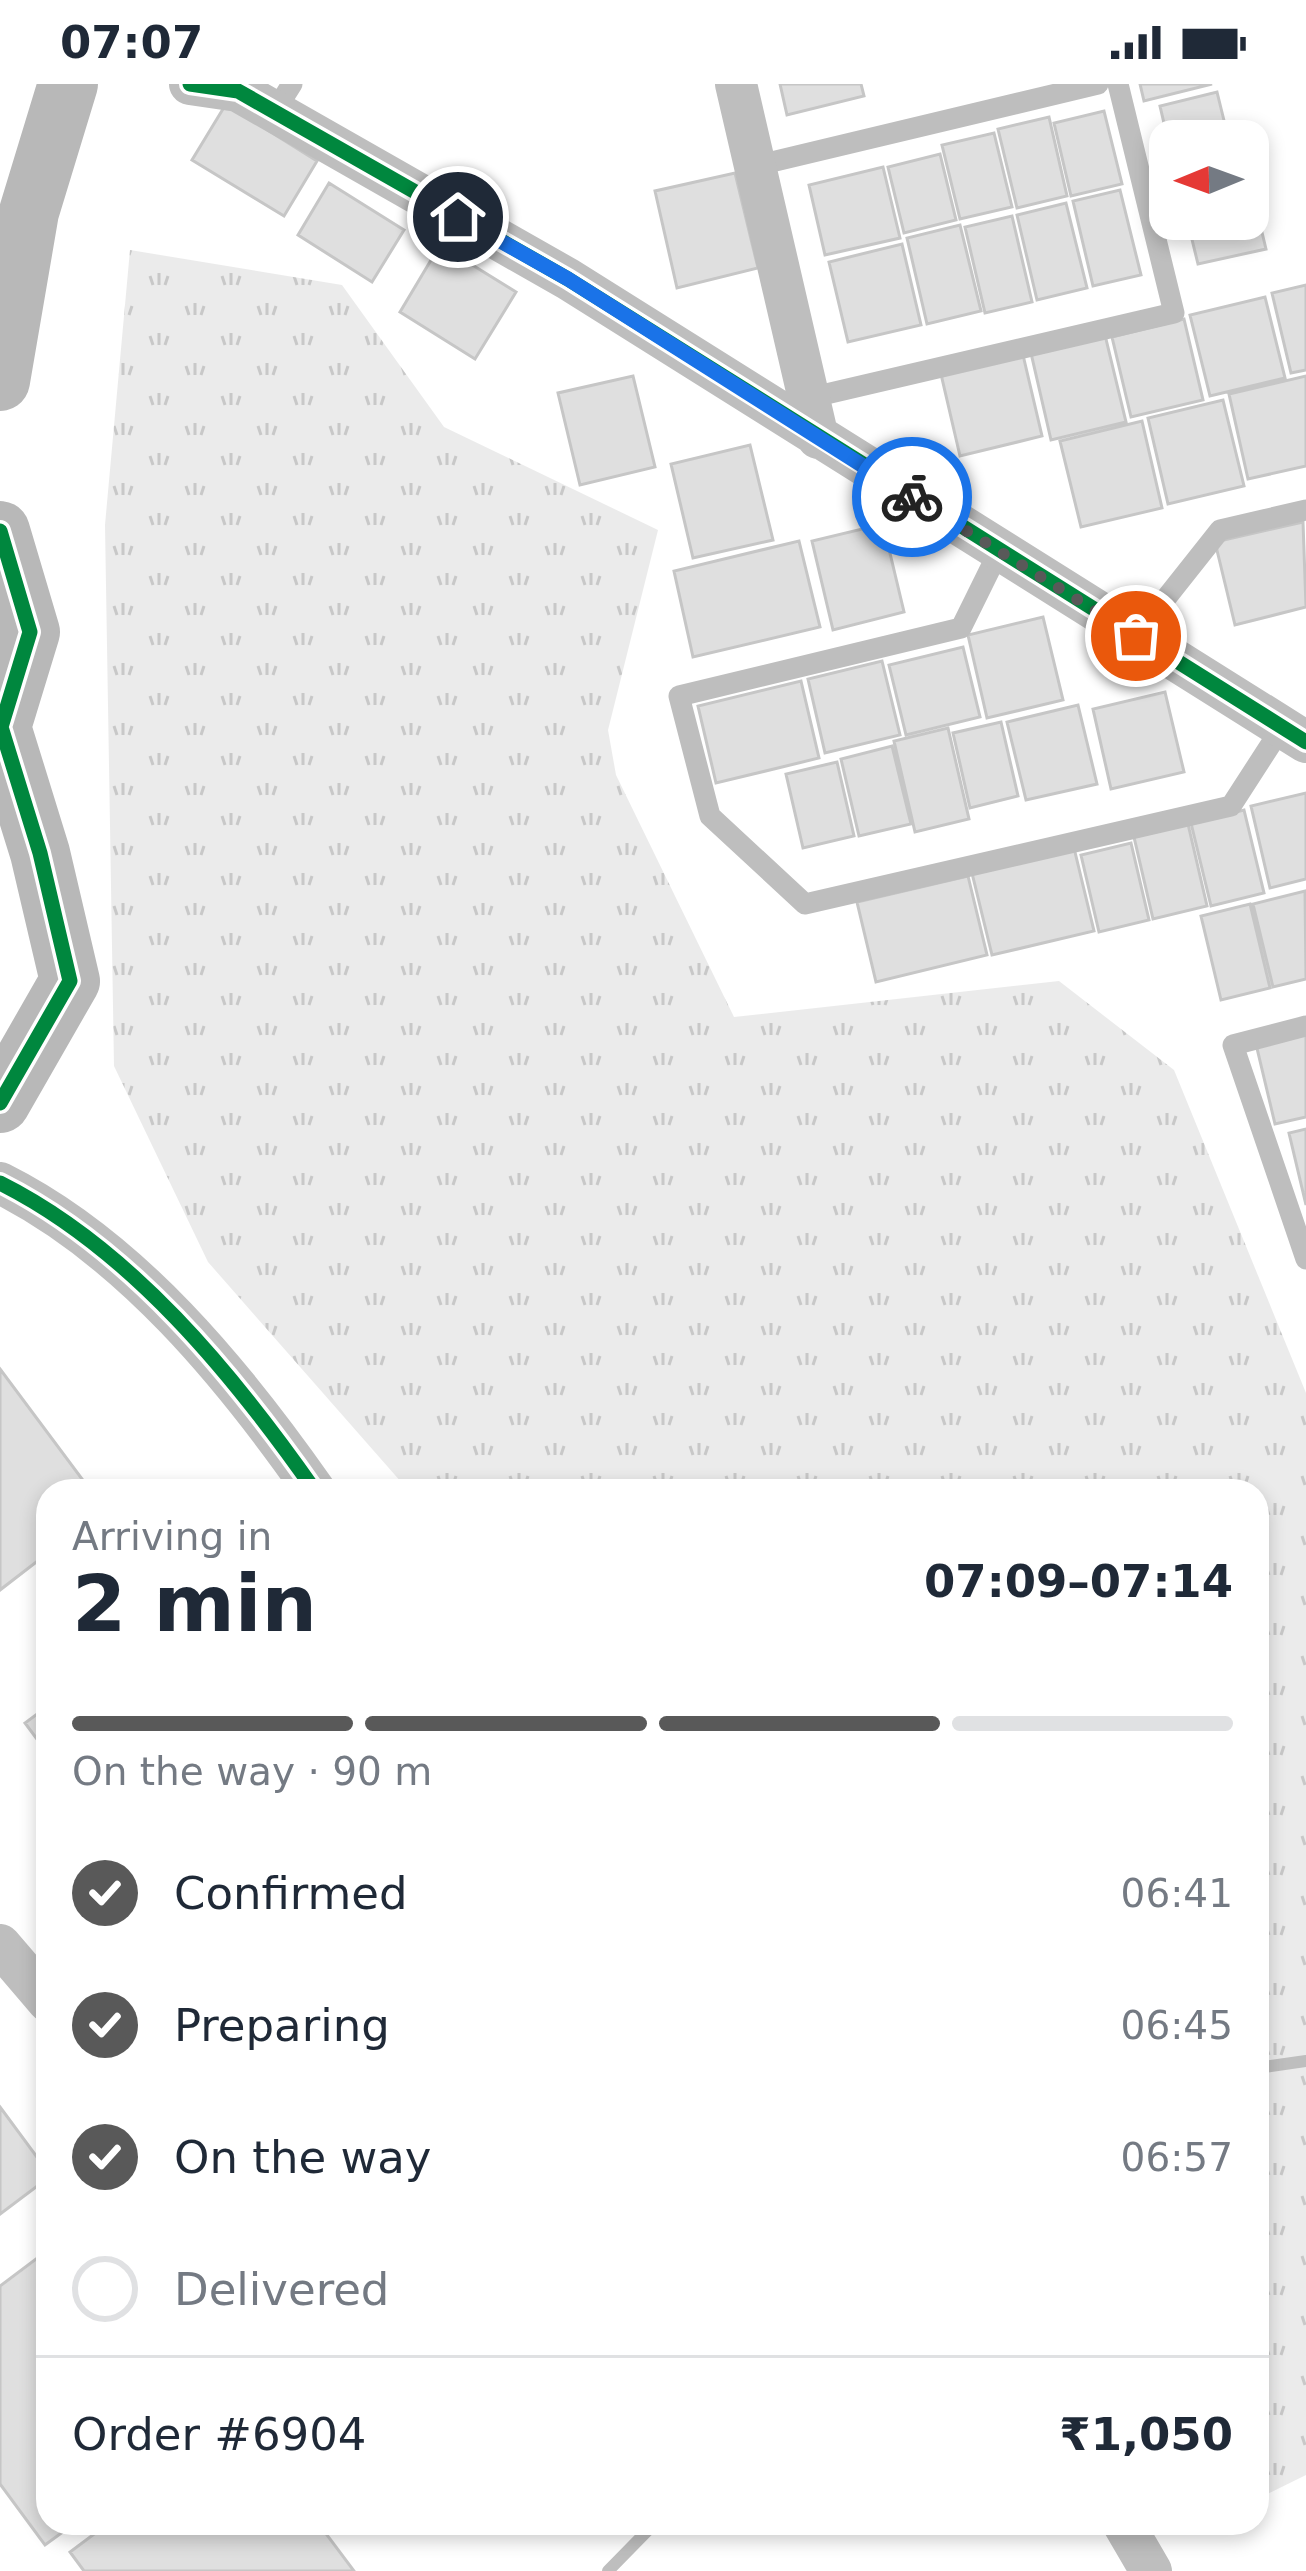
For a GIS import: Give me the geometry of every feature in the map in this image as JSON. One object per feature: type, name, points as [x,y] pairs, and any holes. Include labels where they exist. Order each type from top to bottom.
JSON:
[{"type":"street","points":[[0,381],[7,300],[68,84]]},
{"type":"street","points":[[190,84],[284,98],[568,279],[813,418],[999,551],[1294,734]]},
{"type":"street","points":[[736,84],[813,418]]},
{"type":"street","points":[[0,531],[30,632],[1,728],[40,853],[70,981],[0,1103]]},
{"type":"street","points":[[0,1183],[105,1253],[168,1312],[265,1422],[306,1479]]},
{"type":"street","points":[[0,1945],[36,1987]]},
{"type":"lane","points":[[755,166],[1098,84]]},
{"type":"lane","points":[[813,418],[1174,313],[1118,84]]},
{"type":"lane","points":[[1136,636],[1220,530],[1306,510]]},
{"type":"lane","points":[[999,551],[961,628],[679,696],[710,816],[805,904],[1231,806],[1294,734]]},
{"type":"lane","points":[[1306,1026],[1233,1045],[1306,1259]]},
{"type":"green space","points":[[130,250],[342,285],[444,427],[658,530],[608,730],[616,775],[734,1017],[1059,981],[1174,1070],[1306,1393],[1306,2475],[1269,2493],[1269,1479],[398,1479],[208,1262],[114,1066],[105,525]]},
{"type":"building","points":[[780,84],[861,84],[864,96],[787,115]]},
{"type":"building","points":[[1140,84],[1212,84],[1144,101]]},
{"type":"building","points":[[1217,92],[1224,120],[1163,120],[1160,106]]},
{"type":"building","points":[[226,104],[317,161],[284,216],[192,160]]},
{"type":"building","points":[[1104,111],[1122,184],[1071,196],[1054,123]]},
{"type":"building","points":[[1049,117],[1067,196],[1017,208],[998,129]]},
{"type":"building","points":[[994,133],[1012,207],[960,219],[942,145]]},
{"type":"building","points":[[940,154],[956,220],[904,233],[888,167]]},
{"type":"building","points":[[883,167],[900,238],[825,255],[809,185]]},
{"type":"building","points":[[735,173],[758,268],[677,288],[655,191]]},
{"type":"building","points":[[329,183],[404,230],[372,282],[298,235]]},
{"type":"building","points":[[1120,190],[1141,275],[1093,286],[1073,201]]},
{"type":"building","points":[[1066,203],[1087,288],[1037,300],[1017,215]]},
{"type":"building","points":[[1012,216],[1032,302],[985,313],[965,227]]},
{"type":"building","points":[[960,225],[981,311],[927,324],[907,238]]},
{"type":"building","points":[[1192,240],[1264,240],[1266,249],[1198,264]]},
{"type":"building","points":[[902,244],[921,325],[848,342],[829,262]]},
{"type":"building","points":[[440,245],[516,292],[475,359],[400,312]]},
{"type":"building","points":[[1306,285],[1306,370],[1291,373],[1272,293]]},
{"type":"building","points":[[1265,297],[1285,378],[1210,396],[1190,315]]},
{"type":"building","points":[[1184,319],[1203,400],[1131,417],[1112,337]]},
{"type":"building","points":[[1105,335],[1126,422],[1051,440],[1031,353]]},
{"type":"building","points":[[1023,355],[1042,436],[960,456],[941,374]]},
{"type":"building","points":[[633,376],[655,467],[580,485],[558,393]]},
{"type":"building","points":[[1306,376],[1306,466],[1248,479],[1229,394]]},
{"type":"building","points":[[1223,400],[1244,486],[1168,504],[1148,418]]},
{"type":"building","points":[[1142,421],[1162,508],[1081,527],[1060,441]]},
{"type":"building","points":[[750,445],[773,540],[693,558],[671,464]]},
{"type":"building","points":[[1303,522],[1306,607],[1235,625],[1215,542]]},
{"type":"building","points":[[883,524],[904,612],[833,630],[812,541]]},
{"type":"building","points":[[799,541],[820,627],[693,657],[674,571]]},
{"type":"building","points":[[1043,617],[1063,700],[987,718],[968,635]]},
{"type":"building","points":[[963,647],[980,717],[906,735],[889,665]]},
{"type":"building","points":[[882,661],[900,735],[825,753],[808,679]]},
{"type":"building","points":[[801,681],[819,758],[716,783],[698,706]]},
{"type":"building","points":[[1165,692],[1184,772],[1111,789],[1093,709]]},
{"type":"building","points":[[1078,705],[1097,784],[1026,800],[1007,722]]},
{"type":"building","points":[[1001,722],[1018,796],[970,808],[953,733]]},
{"type":"building","points":[[948,728],[969,819],[915,832],[894,741]]},
{"type":"building","points":[[892,746],[911,824],[859,836],[841,759]]},
{"type":"building","points":[[837,762],[854,836],[803,848],[786,774]]},
{"type":"building","points":[[1306,793],[1306,879],[1270,888],[1251,806]]},
{"type":"building","points":[[1244,810],[1264,893],[1211,906],[1191,823]]},
{"type":"building","points":[[1188,824],[1207,906],[1153,919],[1134,837]]},
{"type":"building","points":[[1131,843],[1149,920],[1099,932],[1081,855]]},
{"type":"building","points":[[1074,848],[1094,931],[992,955],[972,873]]},
{"type":"building","points":[[968,876],[987,955],[876,982],[857,902]]},
{"type":"building","points":[[1305,891],[1306,979],[1273,987],[1253,904]]},
{"type":"building","points":[[1250,904],[1270,988],[1221,1000],[1201,916]]},
{"type":"building","points":[[1306,1032],[1306,1117],[1275,1124],[1256,1044]]},
{"type":"building","points":[[1306,1129],[1306,1205],[1289,1133]]},
{"type":"building","points":[[0,1369],[82,1479],[36,1479],[36,1562],[0,1590]]},
{"type":"building","points":[[36,1715],[36,1738],[25,1723]]},
{"type":"building","points":[[0,2107],[36,2156],[36,2187],[0,2214]]},
{"type":"building","points":[[36,2259],[36,2533],[0,2484],[0,2286]]},
{"type":"building","points":[[38,2535],[59,2535],[45,2545]]},
{"type":"building","points":[[93,2535],[327,2535],[354,2571],[84,2571],[70,2552]]},
{"type":"waterway","points":[[1269,2066],[1306,2061]]},
{"type":"waterway","points":[[608,2571],[643,2535]]},
{"type":"cycle path","points":[[190,84],[238,91],[568,279],[1306,742]]},
{"type":"cycle path","points":[[0,531],[30,632],[1,727],[40,853],[70,981],[0,1103]]},
{"type":"cycle path","points":[[0,1183],[93,1242],[135,1278],[214,1359],[306,1479]]},
{"type":"way so far","points":[[912,497],[1136,636]]},
{"type":"route","points":[[458,217],[568,279],[912,497]]}]
